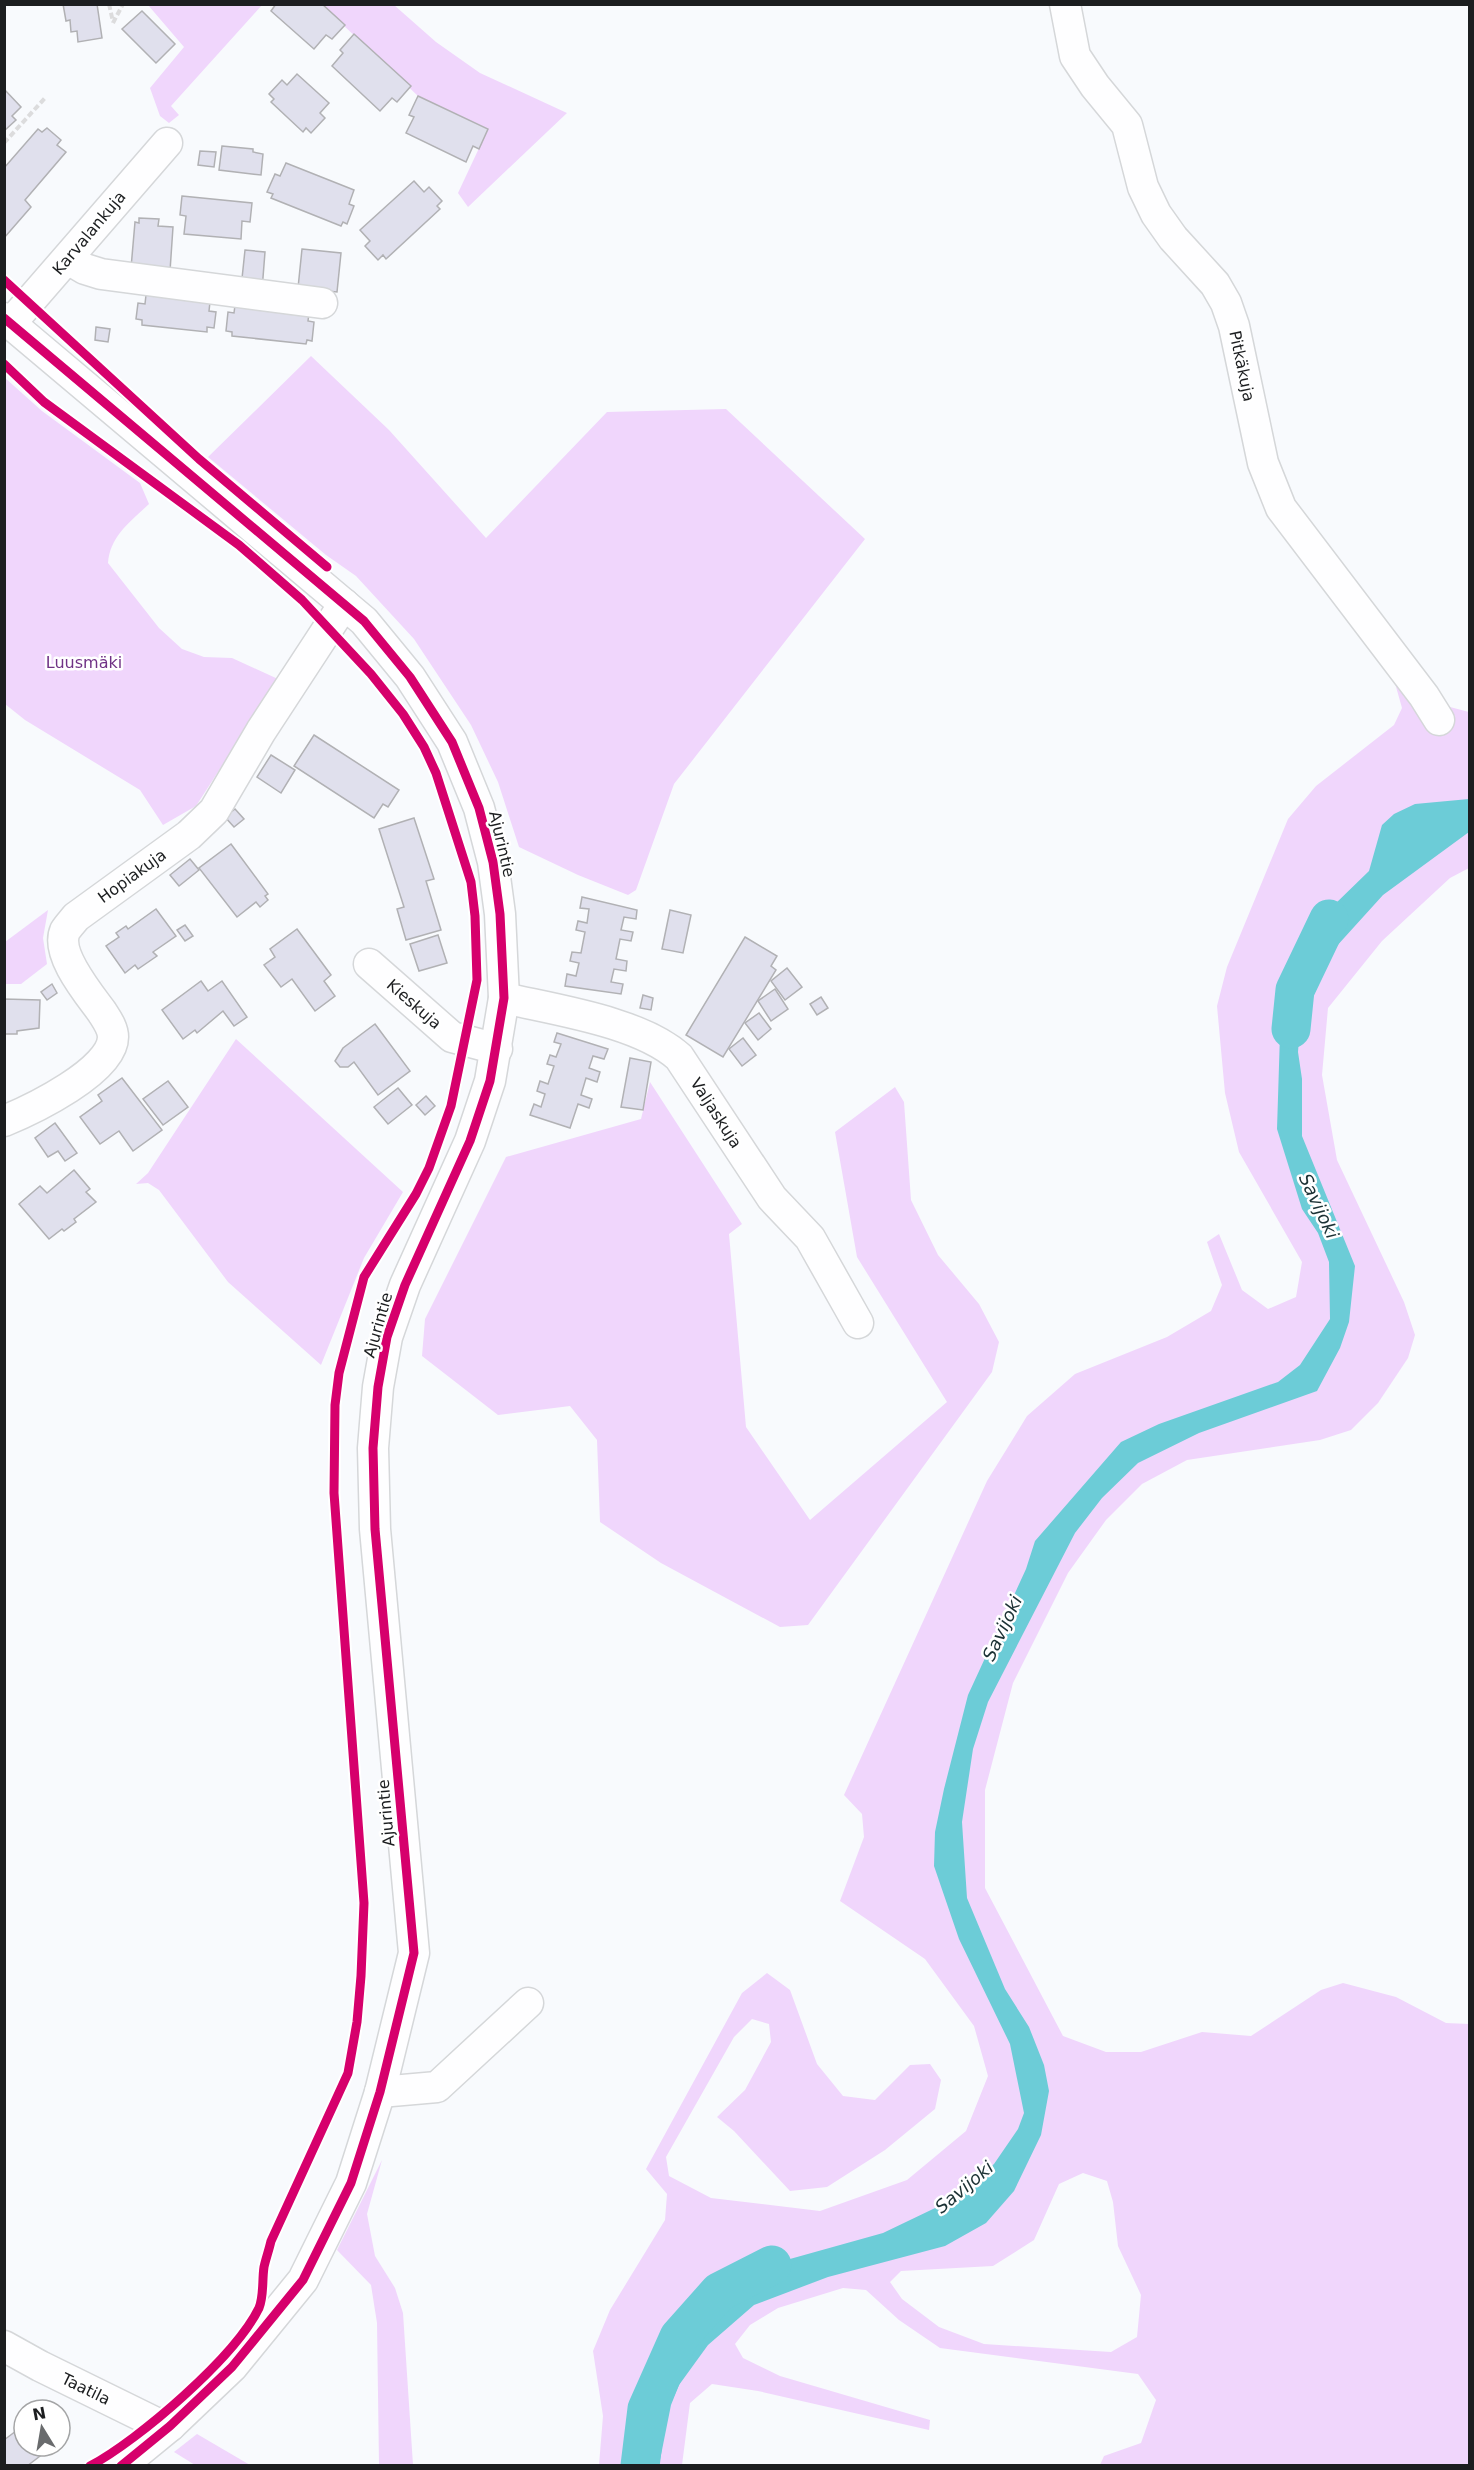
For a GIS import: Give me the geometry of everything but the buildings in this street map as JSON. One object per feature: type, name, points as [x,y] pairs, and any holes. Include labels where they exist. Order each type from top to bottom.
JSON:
[{"type":"street","name":"Pitkäkuja","points":[[1065,4],[1076,56],[1095,86],[1127,125],[1143,187],[1156,214],[1173,238],[1215,284],[1226,303],[1234,326],[1263,464],[1281,507],[1424,696],[1439,720]]},
{"type":"street","name":"Karvalankuja","points":[[8,320],[68,259],[167,143]]},
{"type":"street","points":[[68,259],[85,269],[101,274],[322,303]]},
{"type":"street","name":"Ajurintie","points":[[8,320],[364,621],[410,677],[452,742],[479,808],[493,862],[500,914],[504,998],[490,1081],[470,1141],[405,1285],[387,1337],[378,1387],[373,1448],[375,1529],[414,1953],[380,2092],[351,2183],[303,2280],[232,2367],[170,2426],[121,2466]]},
{"type":"street","name":"Hopiakuja","points":[[4,1121],[40,1106],[94,1068],[106,1057],[112,1044],[110,1024],[70,964],[64,941],[65,932],[76,916],[189,835],[214,811],[261,732],[344,604]]},
{"type":"street","name":"Kieskuja","points":[[369,964],[452,1037],[496,1049]]},
{"type":"street","name":"Valjaskuja","points":[[504,998],[629,1029],[663,1043],[679,1057],[772,1198],[810,1238],[858,1323]]},
{"type":"street","points":[[380,2092],[437,2087],[528,2003]]},
{"type":"street","name":"Taatila","points":[[4,2346],[154,2422],[170,2426]]},
{"type":"path","points":[[109,4],[113,23],[123,4]]},
{"type":"path","points":[[4,143],[45,98]]},
{"type":"green space","points":[[148,5],[262,5],[171,106],[179,115],[169,123],[160,116],[150,88],[184,47]]},
{"type":"green space","points":[[322,5],[394,5],[436,42],[480,73],[567,113],[468,207],[458,193],[488,129],[418,96]]},
{"type":"green space","points":[[311,356],[389,430],[486,538],[607,412],[726,409],[865,539],[674,784],[636,890],[628,895],[578,875],[519,847],[498,782],[471,725],[414,639],[356,576],[326,555],[208,457]]},
{"type":"green space","name":"Luusmäki","points":[[4,377],[42,411],[140,483],[149,504],[128,523],[117,537],[108,563],[159,628],[182,649],[204,657],[232,658],[278,679],[196,806],[163,825],[140,790],[25,720],[5,704]]},
{"type":"green space","points":[[1405,656],[1450,707],[1469,712],[1469,868],[1450,878],[1382,941],[1328,1008],[1322,1075],[1337,1160],[1404,1302],[1415,1335],[1408,1358],[1378,1403],[1351,1430],[1320,1440],[1187,1460],[1142,1484],[1106,1520],[1068,1573],[1013,1683],[985,1790],[985,1888],[1063,2036],[1106,2052],[1141,2052],[1202,2032],[1251,2036],[1321,1990],[1343,1983],[1396,1997],[1446,2023],[1469,2024],[1469,2465],[1100,2465],[1104,2456],[1141,2443],[1156,2400],[1138,2374],[940,2348],[899,2320],[866,2290],[843,2288],[778,2308],[750,2325],[735,2344],[743,2358],[780,2376],[930,2420],[929,2430],[758,2391],[712,2384],[690,2403],[682,2465],[599,2465],[603,2416],[593,2351],[610,2310],[665,2220],[667,2194],[646,2169],[742,1993],[767,1973],[790,1990],[817,2064],[843,2096],[875,2100],[910,2065],[930,2064],[941,2080],[935,2109],[885,2150],[827,2187],[790,2191],[734,2131],[717,2117],[745,2090],[771,2042],[769,2024],[752,2019],[734,2037],[666,2157],[669,2176],[711,2198],[820,2211],[907,2180],[966,2131],[988,2076],[974,2026],[925,1959],[840,1901],[864,1837],[862,1814],[844,1795],[987,1481],[1027,1416],[1075,1374],[1167,1337],[1211,1311],[1222,1285],[1207,1242],[1219,1234],[1242,1290],[1268,1309],[1296,1297],[1302,1262],[1239,1152],[1225,1093],[1217,1006],[1227,967],[1288,819],[1316,786],[1394,725],[1402,708],[1391,669]],"holes":[[[1083,2173],[1107,2181],[1113,2202],[1118,2246],[1141,2295],[1137,2337],[1111,2352],[984,2344],[939,2327],[902,2299],[890,2282],[901,2271],[993,2266],[1034,2240],[1059,2184]]]},
{"type":"green space","points":[[48,910],[43,938],[47,964],[21,984],[5,984],[5,942]]},
{"type":"green space","points":[[236,1039],[403,1192],[364,1258],[321,1365],[228,1282],[159,1190],[148,1183],[136,1184],[148,1173]]},
{"type":"green space","points":[[650,1082],[742,1224],[729,1234],[746,1427],[810,1520],[947,1402],[857,1257],[835,1132],[895,1087],[904,1102],[911,1200],[938,1255],[979,1304],[999,1342],[992,1372],[808,1625],[780,1627],[661,1563],[600,1522],[597,1440],[570,1406],[498,1415],[422,1356],[425,1319],[506,1157],[641,1119]]},
{"type":"green space","points":[[382,2160],[367,2214],[375,2256],[395,2288],[403,2313],[413,2465],[379,2465],[377,2323],[371,2285],[337,2250]]},
{"type":"green space","points":[[197,2434],[250,2465],[195,2465],[174,2452]]},
{"type":"water","points":[[1469,799],[1469,832],[1383,895],[1335,948],[1300,1025],[1298,1052],[1302,1079],[1302,1136],[1355,1266],[1349,1322],[1340,1348],[1317,1391],[1199,1433],[1138,1463],[1102,1498],[1075,1533],[988,1702],[973,1749],[962,1822],[967,1898],[1005,1989],[1029,2027],[1044,2065],[1049,2091],[1041,2135],[1014,2191],[986,2223],[945,2246],[828,2277],[754,2305],[708,2345],[679,2385],[671,2405],[659,2465],[632,2465],[638,2412],[660,2364],[700,2313],[727,2288],[772,2264],[883,2233],[956,2198],[994,2164],[1018,2129],[1024,2113],[1010,2044],[959,1939],[934,1866],[935,1832],[968,1695],[1026,1569],[1035,1541],[1121,1442],[1159,1424],[1278,1382],[1300,1365],[1330,1319],[1329,1262],[1318,1233],[1302,1209],[1277,1129],[1280,1034],[1293,982],[1303,975],[1325,901],[1333,906],[1369,871],[1382,825],[1394,814],[1415,804]]},
{"type":"waterway","name":"Savijoki","points":[[1291,1029],[1295,990],[1329,919]]},
{"type":"waterway","name":"Savijoki","points":[[640,2466],[647,2409],[679,2337],[719,2292],[772,2265]]},
{"type":"cycle path","points":[[4,280],[199,459],[327,567]]},
{"type":"cycle path","points":[[4,318],[364,621],[410,677],[452,742],[479,808],[493,862],[500,914],[504,998],[490,1081],[470,1141],[405,1285],[387,1337],[378,1387],[373,1448],[375,1529],[414,1953],[380,2092],[351,2183],[303,2280],[232,2367],[170,2426],[121,2466]]},
{"type":"cycle path","points":[[4,364],[44,402],[239,545],[302,600],[371,674],[403,714],[424,747],[436,773],[471,882],[475,916],[477,980],[451,1106],[429,1168],[416,1194],[364,1277],[339,1373],[335,1405],[334,1493],[364,1903],[357,2022],[348,2073],[271,2241],[264,2267],[261,2303],[247,2328],[208,2373],[159,2418],[90,2466]]}]
